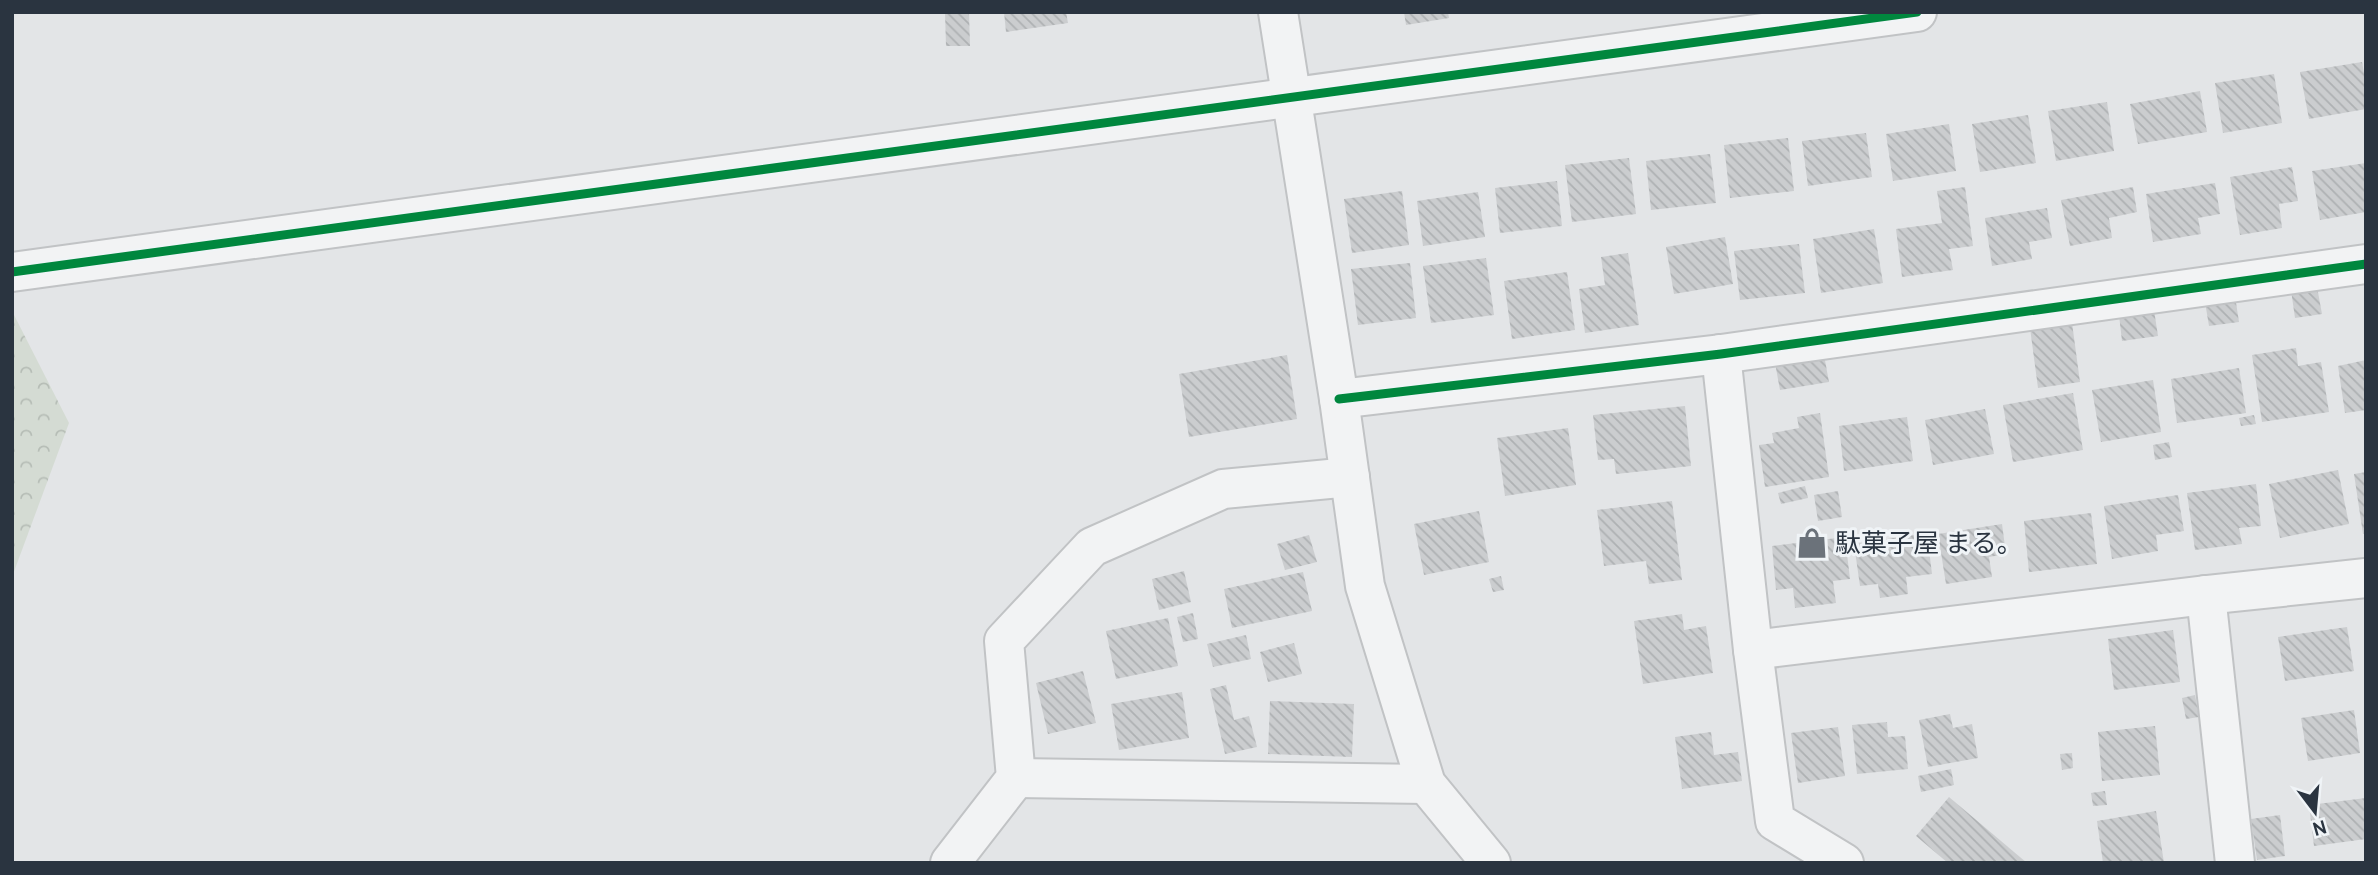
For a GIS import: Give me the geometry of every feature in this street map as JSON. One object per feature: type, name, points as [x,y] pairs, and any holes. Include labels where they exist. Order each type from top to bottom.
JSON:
[{"type":"street","points":[[1279,12],[1365,586],[1426,785],[1491,863]]},
{"type":"street","points":[[12,272],[1917,12]]},
{"type":"street","points":[[1339,399],[1720,354],[2366,264]]},
{"type":"street","points":[[1720,354],[1775,821],[1844,863]]},
{"type":"street","points":[[950,863],[1016,778],[1004,641],[1092,547],[1223,489],[1350,477]]},
{"type":"street","points":[[1753,650],[2366,578]]},
{"type":"street","points":[[2206,595],[2235,863]]},
{"type":"street","points":[[1016,778],[1426,785]]},
{"type":"green space","points":[[12,311],[69,423],[12,577]]},
{"type":"building","points":[[945,12],[969,12],[970,46],[946,46]]},
{"type":"building","points":[[1004,12],[1066,12],[1068,23],[1006,32]]},
{"type":"building","points":[[1404,12],[1448,12],[1449,18],[1406,25]]},
{"type":"building","points":[[2362,62],[2366,83],[2366,109],[2309,119],[2300,72]]},
{"type":"building","points":[[2274,74],[2282,123],[2223,133],[2215,83]]},
{"type":"building","points":[[2200,91],[2207,132],[2138,144],[2130,104]]},
{"type":"building","points":[[2107,102],[2114,151],[2056,161],[2048,111]]},
{"type":"building","points":[[2028,115],[2036,163],[1980,172],[1972,124]]},
{"type":"building","points":[[1949,124],[1956,171],[1893,181],[1886,134]]},
{"type":"building","points":[[1866,133],[1872,177],[1808,186],[1802,141]]},
{"type":"building","points":[[1788,138],[1794,191],[1730,198],[1724,145]]},
{"type":"building","points":[[1710,154],[1716,203],[1651,210],[1646,161]]},
{"type":"building","points":[[1629,158],[1636,214],[1572,222],[1565,165]]},
{"type":"building","points":[[2366,163],[2366,212],[2320,220],[2312,171]]},
{"type":"building","points":[[2292,167],[2298,201],[2279,204],[2282,228],[2240,235],[2230,177]]},
{"type":"building","points":[[1557,181],[1562,226],[1500,233],[1495,188]]},
{"type":"building","points":[[2215,183],[2220,214],[2198,218],[2201,234],[2153,242],[2146,194]]},
{"type":"building","points":[[1965,187],[1973,246],[1949,249],[1953,270],[1902,277],[1896,229],[1942,223],[1937,191]]},
{"type":"building","points":[[2133,187],[2137,212],[2109,218],[2112,238],[2070,246],[2061,200]]},
{"type":"building","points":[[1402,191],[1409,245],[1352,253],[1344,199]]},
{"type":"building","points":[[1478,192],[1485,237],[1423,246],[1417,201]]},
{"type":"building","points":[[2047,208],[2052,238],[2029,242],[2032,259],[1992,266],[1985,218]]},
{"type":"building","points":[[1874,229],[1883,283],[1821,293],[1813,239]]},
{"type":"building","points":[[1725,237],[1733,284],[1674,294],[1666,247]]},
{"type":"building","points":[[1799,244],[1805,293],[1740,300],[1734,251]]},
{"type":"building","points":[[1628,253],[1639,325],[1585,333],[1579,289],[1605,285],[1601,257]]},
{"type":"building","points":[[1486,258],[1494,315],[1431,323],[1423,266]]},
{"type":"building","points":[[1410,263],[1416,318],[1358,325],[1351,269]]},
{"type":"building","points":[[1567,272],[1575,330],[1512,339],[1504,281]]},
{"type":"building","points":[[2317,287],[2322,314],[2295,318],[2291,290]]},
{"type":"building","points":[[2235,296],[2239,322],[2209,326],[2205,302]]},
{"type":"building","points":[[2154,310],[2158,336],[2122,341],[2119,315]]},
{"type":"building","points":[[2072,323],[2080,382],[2038,388],[2030,328]]},
{"type":"building","points":[[2296,348],[2298,366],[2321,362],[2329,412],[2262,422],[2252,355]]},
{"type":"building","points":[[1287,355],[1297,419],[1189,437],[1179,374]]},
{"type":"building","points":[[1824,355],[1829,382],[1780,390],[1775,363]]},
{"type":"building","points":[[2366,360],[2366,410],[2345,413],[2338,366]]},
{"type":"building","points":[[2239,368],[2246,413],[2177,423],[2171,379]]},
{"type":"building","points":[[2153,380],[2161,432],[2101,442],[2092,390]]},
{"type":"building","points":[[2073,393],[2083,450],[2013,462],[2003,405]]},
{"type":"building","points":[[1685,406],[1691,466],[1616,474],[1614,459],[1598,460],[1593,415]]},
{"type":"building","points":[[1985,409],[1994,454],[1933,465],[1925,420]]},
{"type":"building","points":[[1820,413],[1829,477],[1765,487],[1759,445],[1774,443],[1772,433],[1799,428],[1797,417]]},
{"type":"building","points":[[2254,415],[2256,424],[2241,426],[2239,418]]},
{"type":"building","points":[[1907,417],[1913,461],[1844,471],[1839,426]]},
{"type":"building","points":[[1568,428],[1576,485],[1505,496],[1497,438]]},
{"type":"building","points":[[2169,442],[2172,457],[2155,460],[2153,445]]},
{"type":"building","points":[[2338,470],[2349,524],[2280,538],[2269,484]]},
{"type":"building","points":[[2366,472],[2366,534],[2363,534],[2354,474]]},
{"type":"building","points":[[2256,484],[2261,526],[2239,528],[2242,544],[2195,550],[2187,493]]},
{"type":"building","points":[[1805,486],[1808,498],[1781,504],[1778,493]]},
{"type":"building","points":[[1838,491],[1842,517],[1818,521],[1814,495]]},
{"type":"building","points":[[2178,495],[2184,531],[2156,535],[2158,551],[2112,559],[2104,506]]},
{"type":"building","points":[[1672,501],[1682,580],[1649,584],[1646,561],[1604,566],[1597,510]]},
{"type":"building","points":[[1479,511],[1489,562],[1424,575],[1414,524]]},
{"type":"building","points":[[2091,513],[2097,564],[2029,572],[2024,521]]},
{"type":"building","points":[[2002,524],[2006,554],[1989,557],[1992,577],[1946,584],[1938,534]]},
{"type":"building","points":[[1927,533],[1932,574],[1906,577],[1908,594],[1880,598],[1878,584],[1860,586],[1854,544]]},
{"type":"building","points":[[1309,535],[1317,562],[1285,570],[1277,544]]},
{"type":"building","points":[[1845,537],[1850,579],[1833,581],[1836,603],[1795,608],[1793,588],[1776,590],[1772,546]]},
{"type":"building","points":[[1184,571],[1191,602],[1159,610],[1152,579]]},
{"type":"building","points":[[1303,572],[1312,611],[1232,628],[1224,589]]},
{"type":"building","points":[[1501,576],[1504,590],[1493,592],[1489,579]]},
{"type":"building","points":[[1193,613],[1198,639],[1183,642],[1177,617]]},
{"type":"building","points":[[1682,614],[1684,630],[1706,626],[1713,673],[1643,684],[1634,621]]},
{"type":"building","points":[[1168,618],[1178,666],[1116,679],[1106,631]]},
{"type":"building","points":[[2347,627],[2354,671],[2285,681],[2278,637]]},
{"type":"building","points":[[2173,630],[2180,682],[2114,690],[2108,639]]},
{"type":"building","points":[[1246,635],[1251,659],[1213,667],[1207,644]]},
{"type":"building","points":[[1294,643],[1302,674],[1268,682],[1260,652]]},
{"type":"building","points":[[1083,671],[1096,723],[1048,734],[1036,683]]},
{"type":"building","points":[[1226,685],[1234,720],[1249,716],[1257,747],[1225,754],[1210,689]]},
{"type":"building","points":[[1182,692],[1189,738],[1119,750],[1111,704]]},
{"type":"building","points":[[2195,695],[2199,717],[2186,719],[2182,698]]},
{"type":"building","points":[[1270,701],[1354,704],[1352,757],[1268,754]]},
{"type":"building","points":[[2354,710],[2360,753],[2308,761],[2301,718]]},
{"type":"building","points":[[1950,714],[1953,728],[1972,724],[1978,758],[1928,767],[1919,720]]},
{"type":"building","points":[[1887,722],[1888,737],[1905,736],[1908,769],[1857,774],[1852,725]]},
{"type":"building","points":[[2155,726],[2160,775],[2102,781],[2098,732]]},
{"type":"building","points":[[1838,727],[1845,776],[1798,783],[1791,733]]},
{"type":"building","points":[[1711,732],[1714,755],[1738,752],[1742,781],[1682,789],[1675,737]]},
{"type":"building","points":[[2072,753],[2073,768],[2062,770],[2060,754]]},
{"type":"building","points":[[1951,769],[1954,785],[1921,792],[1918,776]]},
{"type":"building","points":[[2105,791],[2107,805],[2093,806],[2091,793]]},
{"type":"building","points":[[1949,797],[2027,863],[1948,863],[1916,836]]},
{"type":"building","points":[[2366,798],[2366,839],[2314,846],[2309,805]]},
{"type":"building","points":[[2156,811],[2164,863],[2103,863],[2097,821]]},
{"type":"building","points":[[2280,815],[2285,856],[2257,860],[2251,819]]},
{"type":"cycle path","points":[[12,272],[1917,12]]},
{"type":"cycle path","points":[[1339,399],[1721,354],[2366,264]]},
{"type":"place","name":"駄菓子屋 まる。","points":[[1812,543]]}]
